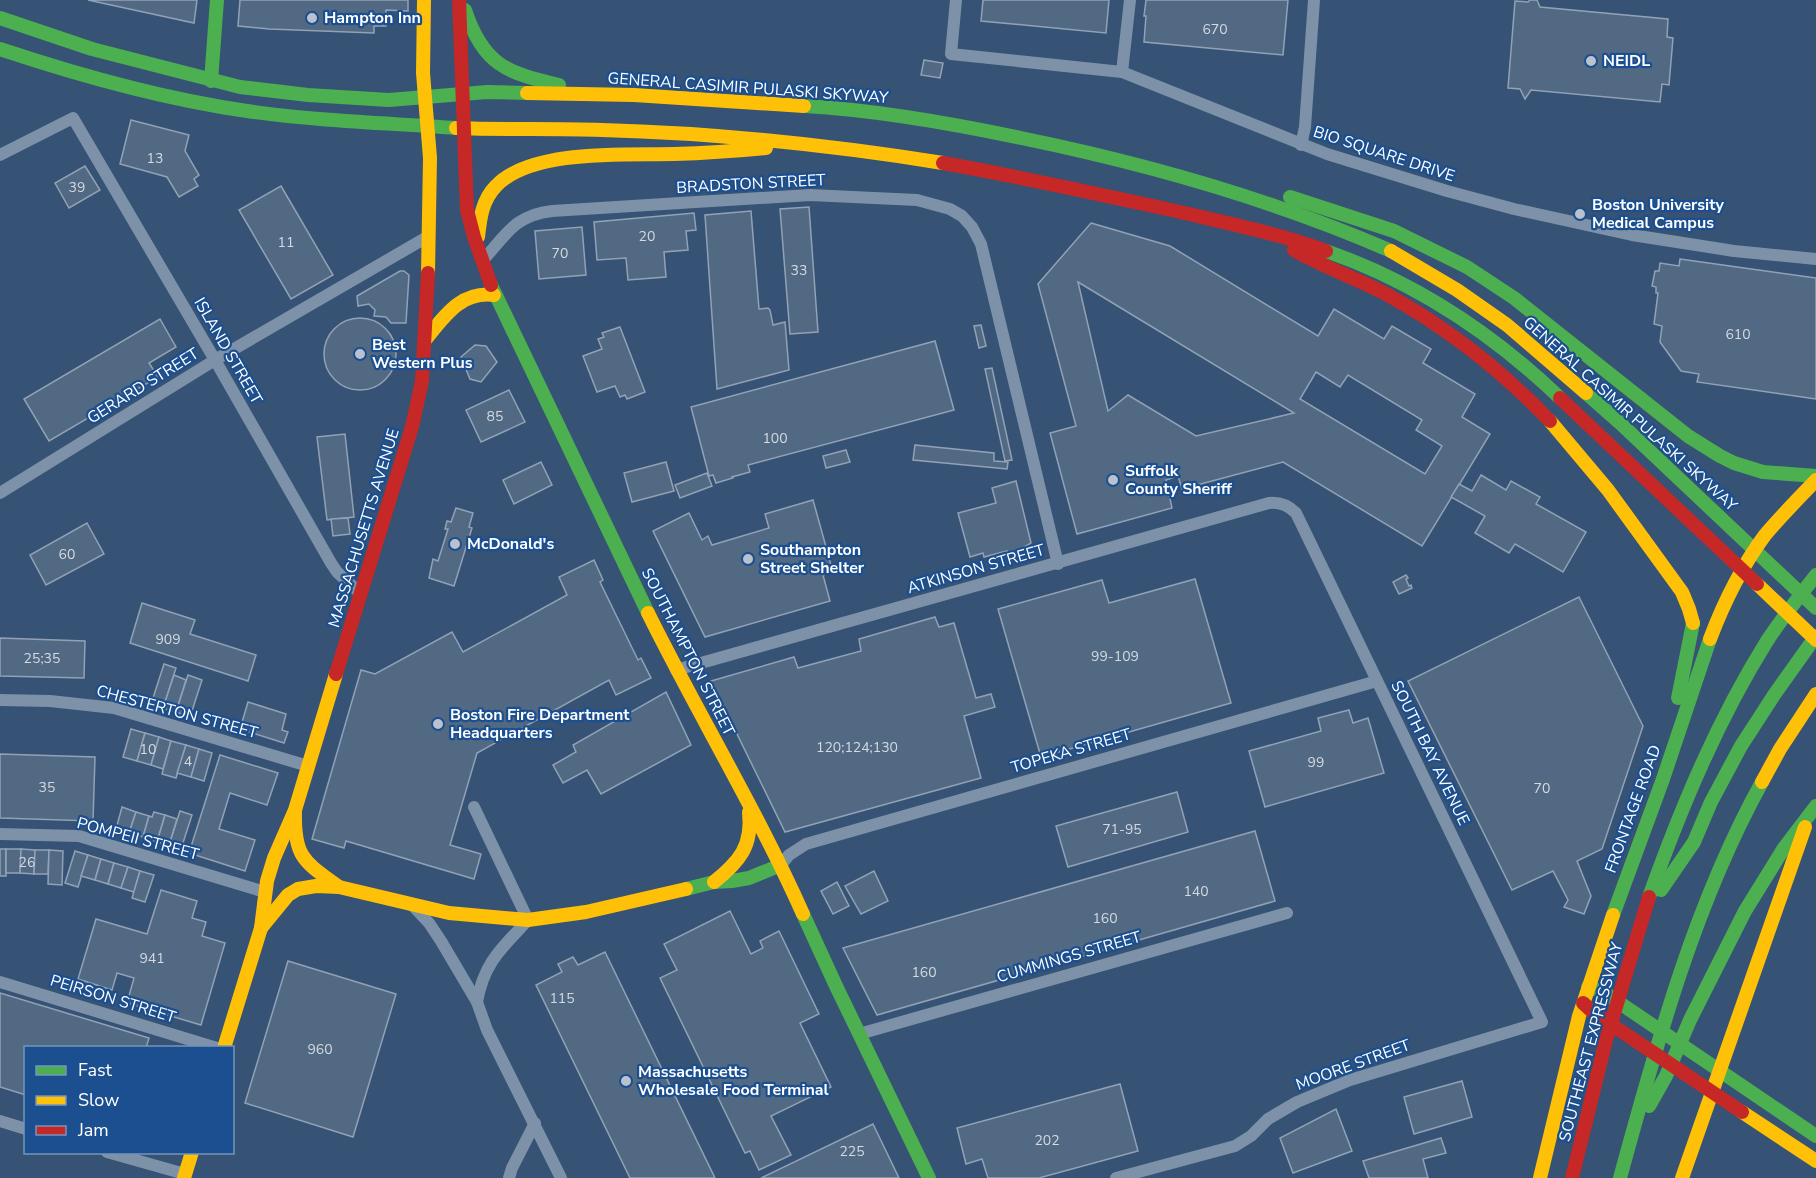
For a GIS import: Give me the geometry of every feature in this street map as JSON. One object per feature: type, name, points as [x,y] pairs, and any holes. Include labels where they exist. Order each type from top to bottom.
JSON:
[{"type":"main road","points":[[210,81],[217,0]]},
{"type":"main road","name":"MASSACHUSETTS AVENUE","points":[[224,1046],[261,928],[274,858],[295,810],[419,402],[425,340],[430,158],[423,73],[424,0]]},
{"type":"main road","points":[[461,0],[476,40],[498,63],[523,76],[594,94]]},
{"type":"main road","points":[[461,0],[463,128]]},
{"type":"main road","name":"GENERAL CASIMIR PULASKI SKYWAY","points":[[0,18],[92,49],[210,81],[308,95],[389,100],[495,92],[594,94],[872,112],[1036,140],[1152,167],[1198,181],[1336,227],[1373,243],[1422,268],[1507,324],[1620,423],[1816,608]]},
{"type":"main road","name":"GENERAL CASIMIR PULASKI SKYWAY","points":[[0,49],[49,66],[119,85],[240,110],[327,120],[463,128],[600,130],[729,136],[808,143],[878,153],[1045,183],[1216,220],[1335,255],[1374,269],[1455,312],[1502,345],[1523,362],[1816,640]]},
{"type":"main road","name":"SOUTHAMPTON STREET","points":[[463,128],[467,210],[494,295],[676,670],[781,865],[928,1178]]},
{"type":"main road","points":[[483,260],[478,237],[482,206],[487,196],[503,179],[525,167],[540,162],[574,158],[738,151],[808,143]]},
{"type":"main road","points":[[1198,181],[1265,191],[1293,198],[1363,220],[1419,243],[1467,267],[1515,298],[1711,452],[1735,464],[1762,472],[1816,478]]},
{"type":"main road","points":[[1269,234],[1314,262],[1397,300],[1462,342],[1499,371],[1536,405],[1577,450],[1682,592],[1692,616],[1693,627],[1670,727],[1662,782]]},
{"type":"main road","points":[[425,340],[460,302],[480,293],[494,295]]},
{"type":"main road","name":"FRONTAGE ROAD","points":[[1540,1178],[1588,987],[1616,902],[1662,782],[1707,648],[1732,590],[1748,560],[1765,535],[1816,478]]},
{"type":"main road","points":[[1644,915],[1682,812],[1727,712],[1768,640],[1816,575]]},
{"type":"main road","points":[[1644,915],[1694,842],[1711,802],[1747,737],[1816,636]]},
{"type":"main road","points":[[1620,1178],[1682,965],[1715,878],[1749,803],[1791,730],[1816,694]]},
{"type":"main road","points":[[1682,1178],[1816,795]]},
{"type":"main road","points":[[714,882],[738,861],[751,837],[747,801]]},
{"type":"main road","points":[[1630,1142],[1666,1076],[1690,1020],[1744,911],[1784,848],[1816,806]]},
{"type":"main road","points":[[295,810],[295,838],[302,856],[339,887]]},
{"type":"main road","points":[[261,928],[284,899],[294,891],[316,886],[339,887],[449,913],[528,920],[586,912],[714,882],[733,883],[750,879],[781,865]]},
{"type":"main road","name":"SOUTHEAST EXPRESSWAY","points":[[1572,1178],[1604,1048],[1644,915]]},
{"type":"main road","points":[[1588,987],[1602,992],[1816,1136]]},
{"type":"main road","points":[[1583,1003],[1594,1013],[1816,1161]]},
{"type":"main road","points":[[185,1176],[191,1154]]},
{"type":"street","name":"BIO SQUARE DRIVE","points":[[956,0],[951,54],[1122,72],[1301,145],[1447,191],[1514,209],[1619,232],[1734,251],[1816,259]]},
{"type":"street","points":[[1122,72],[1130,0]]},
{"type":"street","points":[[1301,145],[1305,127],[1314,0]]},
{"type":"street","name":"ISLAND STREET","points":[[0,156],[73,118],[337,572],[361,594]]},
{"type":"street","name":"BRADSTON STREET","points":[[483,260],[522,219],[536,213],[552,211],[810,195],[917,200],[962,216],[972,227],[981,244],[1058,564]]},
{"type":"street","name":"GERARD STREET","points":[[0,493],[215,360],[429,236]]},
{"type":"street","name":"ATKINSON STREET","points":[[676,670],[1269,503],[1284,504]]},
{"type":"street","name":"SOUTH BAY AVENUE","points":[[1284,504],[1296,513],[1542,1022]]},
{"type":"street","name":"TOPEKA STREET","points":[[781,865],[793,852],[806,844],[1377,681]]},
{"type":"street","name":"CHESTERTON STREET","points":[[0,700],[50,701],[114,708],[308,766]]},
{"type":"street","points":[[474,807],[528,920],[496,955],[486,970],[477,1002]]},
{"type":"street","name":"POMPEII STREET","points":[[0,834],[79,837],[266,892]]},
{"type":"street","points":[[410,903],[429,923],[477,1002],[488,1030],[561,1178]]},
{"type":"street","name":"CUMMINGS STREET","points":[[859,1034],[1287,913]]},
{"type":"street","name":"PEIRSON STREET","points":[[0,982],[215,1046]]},
{"type":"street","name":"MOORE STREET","points":[[1116,1178],[1235,1146],[1251,1136],[1268,1119],[1320,1092],[1350,1080],[1542,1022]]},
{"type":"street","points":[[0,1121],[24,1127]]},
{"type":"street","points":[[509,1178],[535,1123]]},
{"type":"street","points":[[114,1154],[185,1176]]},
{"type":"building","points":[[88,0],[197,0],[194,23]]},
{"type":"building","name":"Hampton Inn","points":[[240,0],[408,0],[408,11],[386,10],[386,26],[374,26],[374,33],[269,29],[238,26]]},
{"type":"building","points":[[983,0],[1109,0],[1106,33],[981,21]]},
{"type":"building","points":[[1146,0],[1288,0],[1283,55],[1144,42]]},
{"type":"building","name":"NEIDL","points":[[1537,0],[1540,7],[1668,19],[1667,37],[1673,38],[1669,85],[1662,84],[1660,102],[1531,90],[1525,99],[1520,89],[1508,88],[1515,1],[1528,2]]},
{"type":"building","points":[[924,60],[943,63],[940,78],[921,75]]},
{"type":"building","points":[[131,120],[189,135],[185,151],[199,175],[194,179],[198,186],[179,197],[167,177],[120,164]]},
{"type":"building","points":[[85,166],[100,190],[69,208],[55,183]]},
{"type":"building","points":[[281,186],[333,275],[291,299],[239,210]]},
{"type":"building","points":[[809,207],[818,332],[790,334],[780,209]]},
{"type":"building","points":[[751,211],[759,309],[768,308],[770,310],[773,325],[785,322],[789,370],[717,389],[705,215]]},
{"type":"building","points":[[694,213],[696,230],[686,231],[688,250],[664,252],[666,277],[628,280],[626,258],[597,260],[594,222]]},
{"type":"building","points":[[1091,223],[1170,246],[1318,336],[1334,309],[1384,339],[1392,326],[1431,349],[1423,363],[1475,394],[1462,417],[1490,434],[1422,546],[1283,462],[1182,489],[1178,476],[1166,480],[1172,508],[1077,534],[1050,433],[1076,426],[1038,284]],"holes":[[[1078,282],[1294,413],[1196,436],[1128,395],[1108,411]],[[1316,372],[1340,387],[1348,375],[1422,420],[1416,430],[1442,446],[1425,474],[1300,399]]]},
{"type":"building","points":[[582,227],[586,275],[539,279],[535,231]]},
{"type":"building","points":[[1680,259],[1816,278],[1816,399],[1697,382],[1699,374],[1681,371],[1660,342],[1662,326],[1654,324],[1658,293],[1656,293],[1656,287],[1652,286],[1655,271],[1659,271],[1660,263],[1679,266]]},
{"type":"building","points":[[400,271],[409,275],[406,323],[391,323],[386,317],[374,316],[375,310],[369,304],[358,306],[357,296]]},
{"type":"building","name":"Best Western Plus","points":[[360,318],[374,321],[386,328],[393,340],[396,354],[393,368],[386,380],[374,387],[360,390],[346,387],[334,380],[327,368],[324,354],[327,340],[334,328],[346,321]]},
{"type":"building","points":[[160,319],[176,347],[149,363],[158,377],[49,441],[24,399]]},
{"type":"building","points":[[981,325],[986,346],[979,348],[974,326]]},
{"type":"building","points":[[620,327],[645,392],[627,399],[625,395],[620,397],[615,386],[597,392],[583,356],[602,349],[598,339],[604,337],[602,333]]},
{"type":"building","points":[[935,341],[954,410],[748,465],[750,472],[716,483],[713,475],[709,476],[691,407]]},
{"type":"building","points":[[475,345],[486,346],[497,362],[481,382],[470,379],[461,357]]},
{"type":"building","points":[[992,368],[1012,460],[1005,461],[985,369]]},
{"type":"building","points":[[509,390],[525,422],[481,442],[466,410]]},
{"type":"building","points":[[345,434],[354,517],[327,520],[317,437]]},
{"type":"building","points":[[915,445],[994,453],[994,461],[1008,462],[1007,469],[913,460]]},
{"type":"building","points":[[846,450],[850,462],[826,468],[823,456]]},
{"type":"building","points":[[541,462],[552,485],[514,504],[503,480]]},
{"type":"building","points":[[666,462],[674,491],[632,502],[624,473]]},
{"type":"building","points":[[707,473],[712,486],[680,498],[675,485]]},
{"type":"building","points":[[1481,475],[1506,490],[1511,481],[1540,497],[1536,504],[1586,532],[1563,572],[1515,544],[1509,553],[1475,533],[1485,516],[1451,497],[1459,484],[1472,491]]},
{"type":"building","points":[[1016,481],[1031,543],[1009,557],[1007,551],[984,557],[983,553],[970,557],[958,513],[996,503],[992,488]]},
{"type":"building","name":"Southampton Street Shelter","points":[[813,500],[833,572],[823,575],[830,601],[705,637],[653,531],[689,513],[702,540],[708,536],[712,545],[769,528],[765,514]]},
{"type":"building","name":"McDonald's","points":[[456,508],[473,513],[469,527],[472,528],[454,586],[429,578],[433,559],[438,561],[448,529],[445,529],[447,521],[451,522]]},
{"type":"building","points":[[348,518],[350,534],[333,536],[331,519]]},
{"type":"building","points":[[87,523],[104,554],[46,585],[30,555]]},
{"type":"building","name":"Boston Fire Department Headquarters","points":[[594,560],[603,580],[600,582],[638,660],[641,658],[651,678],[616,695],[609,680],[477,753],[450,845],[481,854],[474,879],[346,841],[344,848],[312,839],[361,670],[375,674],[452,632],[463,652],[567,595],[559,577]]},
{"type":"building","points":[[1406,575],[1409,586],[1411,585],[1412,588],[1399,594],[1393,582]]},
{"type":"building","points":[[1195,579],[1231,703],[1041,757],[998,609],[1102,580],[1109,603]]},
{"type":"building","points":[[1579,597],[1643,726],[1602,849],[1577,861],[1591,896],[1584,914],[1564,907],[1568,900],[1553,871],[1512,890],[1408,681]]},
{"type":"building","points":[[142,603],[195,620],[190,634],[256,655],[248,681],[130,643]]},
{"type":"building","points":[[935,617],[939,627],[954,623],[976,698],[991,694],[995,707],[964,716],[981,778],[785,832],[711,681],[794,657],[798,668],[861,651],[859,639]]},
{"type":"building","points":[[0,638],[85,641],[84,678],[0,676]]},
{"type":"building","points":[[164,664],[176,668],[163,708],[151,704]]},
{"type":"building","points":[[174,675],[186,680],[176,712],[163,708]]},
{"type":"building","points":[[188,675],[202,680],[190,717],[176,712]]},
{"type":"building","points":[[666,692],[691,745],[601,794],[587,770],[563,783],[553,765],[576,752],[573,745]]},
{"type":"building","points":[[248,702],[286,714],[282,730],[288,732],[284,743],[240,729]]},
{"type":"building","points":[[1349,710],[1353,723],[1368,718],[1384,773],[1265,807],[1249,751],[1321,731],[1318,718]]},
{"type":"building","points":[[131,729],[145,733],[137,761],[123,757]]},
{"type":"building","points":[[145,733],[159,737],[151,765],[137,761]]},
{"type":"building","points":[[159,737],[171,741],[163,769],[151,765]]},
{"type":"building","points":[[171,741],[186,745],[176,778],[162,774]]},
{"type":"building","points":[[186,745],[199,749],[191,777],[177,773]]},
{"type":"building","points":[[199,749],[212,753],[204,781],[191,777]]},
{"type":"building","points":[[0,754],[95,757],[93,821],[0,818]]},
{"type":"building","points":[[220,755],[278,773],[267,805],[230,793],[219,829],[255,840],[245,871],[189,853]]},
{"type":"building","points":[[1177,792],[1188,832],[1068,867],[1056,826]]},
{"type":"building","points":[[122,807],[136,812],[129,833],[116,829]]},
{"type":"building","points":[[180,811],[192,815],[181,849],[169,845]]},
{"type":"building","points":[[136,812],[149,816],[143,837],[129,833]]},
{"type":"building","points":[[154,812],[165,815],[157,842],[143,837],[149,816],[152,817]]},
{"type":"building","points":[[165,815],[177,819],[169,845],[157,842]]},
{"type":"building","points":[[1255,831],[1275,901],[877,1015],[843,948]]},
{"type":"building","points":[[0,849],[6,849],[6,876],[0,876]]},
{"type":"building","points":[[6,849],[21,849],[20,873],[6,873]]},
{"type":"building","points":[[21,849],[35,850],[34,874],[20,873]]},
{"type":"building","points":[[35,850],[49,850],[48,874],[34,874]]},
{"type":"building","points":[[49,850],[63,851],[62,885],[48,884]]},
{"type":"building","points":[[75,851],[88,855],[78,887],[65,883]]},
{"type":"building","points":[[88,855],[101,859],[95,880],[81,876]]},
{"type":"building","points":[[101,859],[114,863],[108,884],[95,880]]},
{"type":"building","points":[[114,863],[128,867],[121,888],[108,884]]},
{"type":"building","points":[[128,867],[140,871],[134,892],[121,888]]},
{"type":"building","points":[[140,871],[154,875],[145,902],[132,898]]},
{"type":"building","points":[[874,871],[888,901],[861,914],[845,886]]},
{"type":"building","points":[[837,882],[849,906],[833,914],[821,891]]},
{"type":"building","points":[[161,890],[197,901],[192,918],[206,922],[202,936],[225,943],[201,1025],[127,1003],[134,978],[117,973],[112,990],[78,979],[96,919],[147,934]]},
{"type":"building","points":[[730,911],[751,954],[763,948],[760,941],[779,931],[819,1014],[800,1023],[831,1087],[771,1116],[791,1155],[759,1170],[750,1151],[745,1153],[660,978],[677,970],[664,944]]},
{"type":"building","name":"Massachusetts Wholesale Food Terminal","points":[[605,952],[715,1178],[630,1178],[536,985],[562,972],[558,964],[573,957],[578,965]]},
{"type":"building","points":[[288,961],[396,994],[353,1137],[245,1103]]},
{"type":"building","points":[[0,993],[149,1038],[147,1046],[24,1046],[24,1094],[0,1087]]},
{"type":"building","points":[[1462,1081],[1472,1117],[1414,1134],[1404,1097]]},
{"type":"building","points":[[1120,1084],[1138,1151],[1039,1178],[988,1178],[982,1159],[966,1164],[957,1128]]},
{"type":"building","points":[[1336,1109],[1352,1151],[1293,1173],[1280,1138]]},
{"type":"building","points":[[873,1124],[899,1178],[761,1178]]},
{"type":"building","points":[[1441,1138],[1446,1153],[1423,1159],[1428,1178],[1369,1178],[1363,1161]]},
{"type":"traffic: fast","points":[[211,81],[217,0]]},
{"type":"traffic: fast","points":[[465,10],[480,43],[499,64],[525,76],[559,85]]},
{"type":"traffic: fast","points":[[0,18],[92,49],[240,87],[308,95],[389,100],[487,92],[527,93]]},
{"type":"traffic: fast","points":[[0,49],[122,86],[216,106],[299,117],[456,128]]},
{"type":"traffic: fast","points":[[804,106],[940,122],[1116,159],[1255,199],[1391,251]]},
{"type":"traffic: fast","points":[[1290,197],[1394,231],[1467,267],[1514,298],[1688,436],[1720,456],[1763,472],[1816,476]]},
{"type":"traffic: fast","points":[[1326,251],[1391,278],[1451,312],[1507,352],[1560,398]]},
{"type":"traffic: fast","points":[[491,285],[648,613]]},
{"type":"traffic: fast","points":[[1586,393],[1816,608]]},
{"type":"traffic: fast","points":[[1649,897],[1687,798],[1732,702],[1767,641],[1816,575]]},
{"type":"traffic: fast","points":[[1678,698],[1693,623]]},
{"type":"traffic: fast","points":[[1661,890],[1694,842],[1711,802],[1741,746],[1816,636]]},
{"type":"traffic: fast","points":[[1613,915],[1663,779],[1710,639]]},
{"type":"traffic: fast","points":[[1620,1178],[1679,976],[1716,877],[1762,782]]},
{"type":"traffic: fast","points":[[1649,1106],[1666,1076],[1690,1020],[1745,911],[1784,848],[1816,806]]},
{"type":"traffic: fast","points":[[686,889],[714,882],[749,878],[781,865]]},
{"type":"traffic: fast","points":[[803,914],[929,1178]]},
{"type":"traffic: fast","points":[[1588,987],[1602,991],[1816,1136]]},
{"type":"traffic: slow","points":[[424,0],[423,73],[430,158],[428,273]]},
{"type":"traffic: slow","points":[[527,93],[634,95],[804,106]]},
{"type":"traffic: slow","points":[[456,128],[584,129],[730,137],[816,145],[943,163]]},
{"type":"traffic: slow","points":[[478,237],[482,210],[491,191],[512,174],[532,166],[580,156],[674,154],[766,148]]},
{"type":"traffic: slow","points":[[1391,251],[1457,290],[1507,325],[1586,393]]},
{"type":"traffic: slow","points":[[425,340],[446,315],[462,301],[482,295],[494,295]]},
{"type":"traffic: slow","points":[[1550,421],[1608,490],[1682,592],[1693,623]]},
{"type":"traffic: slow","points":[[1710,639],[1734,585],[1749,559],[1765,535],[1816,480]]},
{"type":"traffic: slow","points":[[1757,584],[1816,640]]},
{"type":"traffic: slow","points":[[648,613],[747,800],[803,914]]},
{"type":"traffic: slow","points":[[225,1046],[261,928],[267,881],[274,858],[295,810],[336,674]]},
{"type":"traffic: slow","points":[[1762,782],[1780,749],[1816,694]]},
{"type":"traffic: slow","points":[[714,882],[731,867],[742,852],[749,834],[749,812]]},
{"type":"traffic: slow","points":[[295,813],[297,840],[304,858],[339,887]]},
{"type":"traffic: slow","points":[[1682,1178],[1805,827]]},
{"type":"traffic: slow","points":[[261,928],[288,895],[298,889],[316,886],[339,887],[449,913],[528,920],[586,912],[686,889]]},
{"type":"traffic: slow","points":[[1540,1178],[1579,1016],[1613,915]]},
{"type":"traffic: slow","points":[[1742,1112],[1816,1161]]},
{"type":"traffic: slow","points":[[184,1178],[191,1154]]},
{"type":"traffic: jam","points":[[459,0],[467,210],[491,285]]},
{"type":"traffic: jam","points":[[943,163],[1176,211],[1270,234],[1326,251]]},
{"type":"traffic: jam","points":[[1294,250],[1386,294],[1431,321],[1493,367],[1550,421]]},
{"type":"traffic: jam","points":[[336,674],[412,427],[422,381],[428,273]]},
{"type":"traffic: jam","points":[[1560,398],[1757,584]]},
{"type":"traffic: jam","points":[[1572,1178],[1606,1040],[1649,897]]},
{"type":"traffic: jam","points":[[1583,1003],[1594,1013],[1742,1112]]},
{"type":"place","name":"Hampton Inn","points":[[312,18]]},
{"type":"place","name":"NEIDL","points":[[1591,61]]},
{"type":"place","name":"Boston University Medical Campus","points":[[1580,214]]},
{"type":"place","name":"Best Western Plus","points":[[360,354]]},
{"type":"place","name":"Suffolk County Sheriff","points":[[1113,480]]},
{"type":"place","name":"McDonald's","points":[[455,544]]},
{"type":"place","name":"Southampton Street Shelter","points":[[748,559]]},
{"type":"place","name":"Boston Fire Department Headquarters","points":[[438,724]]},
{"type":"place","name":"Massachusetts Wholesale Food Terminal","points":[[626,1081]]}]
